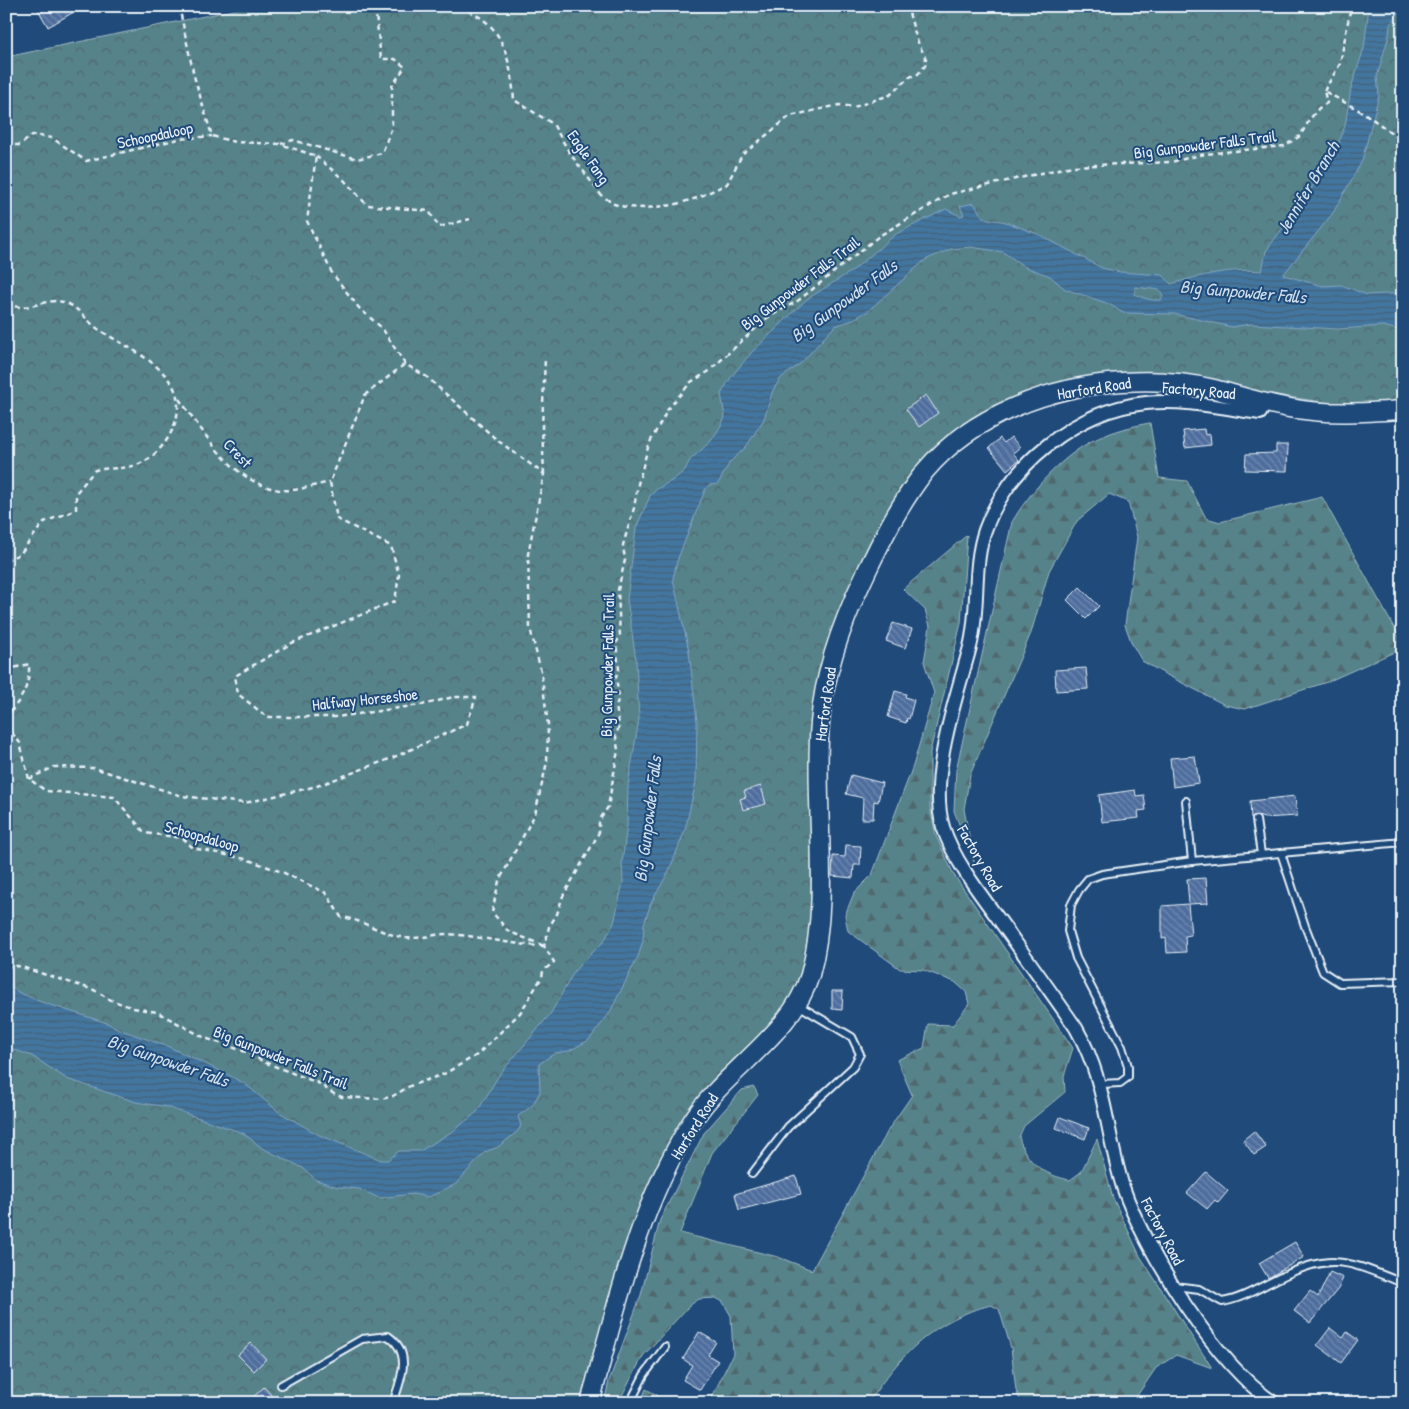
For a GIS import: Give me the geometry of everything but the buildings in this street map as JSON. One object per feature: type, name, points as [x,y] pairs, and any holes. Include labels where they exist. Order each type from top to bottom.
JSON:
[{"type":"main road","name":"Harford Road","points":[[590,1403],[630,1258],[652,1203],[677,1150],[710,1096],[782,1024],[797,1004],[810,972],[816,939],[820,850],[819,739],[822,704],[828,674],[844,622],[866,572],[898,512],[927,470],[955,444],[996,417],[1028,402],[1080,387],[1121,382],[1177,383],[1210,388],[1266,403],[1298,409],[1336,413],[1403,410]]},
{"type":"street","name":"Factory Road","points":[[1266,403],[1260,413],[1194,404],[1146,403],[1123,407],[1081,424],[1062,435],[1025,466],[996,508],[981,546],[977,564],[972,640],[943,757],[940,798],[943,827],[978,891],[1076,1028],[1087,1048],[1100,1084],[1124,1187],[1141,1229],[1174,1286],[1230,1364],[1274,1403]]},
{"type":"lane","points":[[1186,801],[1192,861]]},
{"type":"lane","points":[[1256,820],[1262,854]]},
{"type":"lane","points":[[1100,1084],[1120,1083],[1128,1077],[1128,1066],[1122,1047],[1070,943],[1068,915],[1078,890],[1088,879],[1102,874],[1192,861],[1403,842]]},
{"type":"lane","points":[[1281,852],[1308,935],[1323,972],[1340,983],[1403,981]]},
{"type":"lane","points":[[752,1174],[788,1127],[853,1067],[860,1054],[852,1037],[797,1004]]},
{"type":"lane","points":[[1174,1286],[1199,1289],[1222,1302],[1237,1300],[1289,1273],[1314,1264],[1333,1261],[1355,1264],[1403,1283]]},
{"type":"lane","points":[[281,1385],[362,1339],[388,1336],[398,1343],[403,1354],[402,1373],[393,1403]]},
{"type":"lane","points":[[630,1403],[644,1375],[665,1347]]},
{"type":"path","points":[[179,6],[194,76],[212,136]]},
{"type":"path","name":"Schoopdaloop","points":[[6,145],[20,145],[33,136],[52,138],[86,161],[179,139],[212,136],[235,142],[280,144],[293,140],[357,159],[382,153],[392,127],[392,86],[405,67],[395,59],[381,58],[375,6]]},
{"type":"path","name":"Eagle Fang","points":[[461,6],[485,21],[498,33],[512,73],[514,100],[553,124],[569,152],[601,195],[614,204],[624,207],[646,208],[673,205],[697,198],[727,184],[742,155],[790,116],[839,105],[854,107],[890,95],[909,77],[918,74],[925,66],[926,59],[917,40],[909,13],[911,6]]},
{"type":"path","points":[[1351,6],[1340,64],[1324,91],[1364,112],[1403,141]]},
{"type":"path","name":"Big Gunpowder Falls Trail","points":[[6,967],[18,966],[94,990],[111,1000],[133,1008],[158,1012],[205,1038],[246,1052],[264,1062],[318,1083],[342,1097],[382,1099],[393,1096],[410,1086],[444,1074],[477,1055],[520,1014],[542,977],[543,971],[554,962],[544,946],[549,927],[557,914],[563,896],[599,832],[598,821],[608,807],[618,750],[616,737],[619,725],[616,706],[619,697],[616,677],[619,669],[616,643],[620,638],[618,590],[625,560],[622,545],[634,508],[638,484],[649,444],[668,409],[691,382],[708,372],[767,318],[799,300],[879,236],[950,194],[1072,166],[1171,162],[1205,154],[1284,146],[1300,136],[1310,119],[1327,102],[1324,91]]},
{"type":"path","points":[[280,144],[316,156],[344,180],[367,205],[429,211],[439,227],[470,219]]},
{"type":"path","points":[[316,156],[307,221],[332,273],[360,308],[382,328],[405,364],[427,377],[497,440],[544,474]]},
{"type":"path","points":[[6,305],[21,308],[53,301],[66,303],[98,329],[144,357],[171,382],[179,398],[179,410],[167,441],[141,463],[122,469],[108,467],[95,470],[76,493],[76,510],[44,522],[20,554],[6,560]]},
{"type":"path","points":[[544,946],[508,931],[492,912],[499,881],[535,814],[547,762],[548,725],[541,671],[530,628],[528,554],[544,474],[542,426],[545,358]]},
{"type":"path","points":[[330,482],[365,395],[405,364]]},
{"type":"path","name":"Crest","points":[[179,398],[222,455],[249,481],[281,490],[330,482]]},
{"type":"path","name":"Halfway Horseshoe","points":[[29,779],[54,767],[94,768],[182,796],[245,803],[317,786],[392,758],[468,724],[476,698],[453,697],[426,704],[337,717],[267,717],[238,694],[235,676],[292,643],[395,600],[399,575],[390,546],[337,519],[330,482]]},
{"type":"path","points":[[6,670],[29,664],[30,676],[24,696],[8,715],[9,729],[20,743],[29,779]]},
{"type":"path","name":"Schoopdaloop","points":[[29,779],[46,791],[114,797],[145,833],[183,838],[193,848],[246,859],[282,872],[326,893],[341,917],[357,919],[406,938],[447,934],[491,938],[518,946],[544,946]]},
{"type":"green space","points":[[253,6],[1403,6],[1403,422],[1394,403],[1335,404],[1256,392],[1104,376],[946,440],[861,564],[833,626],[821,669],[811,747],[811,908],[807,949],[801,975],[783,1011],[725,1069],[699,1100],[632,1230],[612,1286],[580,1403],[6,1403],[6,57]]},
{"type":"green space","points":[[1150,423],[1159,478],[1187,481],[1206,518],[1220,522],[1322,497],[1403,644],[1403,648],[1327,682],[1245,709],[1225,705],[1163,673],[1142,661],[1132,644],[1125,625],[1137,537],[1128,502],[1109,494],[1077,521],[1049,571],[1031,633],[970,775],[964,809],[974,862],[954,811],[956,770],[1012,522],[1036,488],[1069,456],[1092,441],[1113,432]]},
{"type":"green space","points":[[967,535],[961,623],[930,752],[930,807],[936,836],[954,875],[1073,1048],[1064,1076],[1065,1092],[1024,1126],[1019,1137],[1031,1161],[1052,1175],[1070,1180],[1081,1172],[1097,1139],[1113,1198],[1140,1256],[1212,1368],[1176,1355],[1156,1368],[1132,1403],[1021,1403],[1016,1390],[1011,1348],[999,1309],[991,1305],[952,1319],[920,1341],[893,1369],[868,1403],[709,1403],[733,1354],[731,1316],[723,1302],[716,1298],[699,1299],[689,1306],[643,1356],[618,1403],[604,1403],[609,1381],[641,1295],[660,1220],[704,1133],[742,1090],[754,1087],[758,1095],[712,1153],[680,1233],[778,1257],[812,1270],[890,1127],[912,1095],[897,1060],[924,1048],[928,1024],[953,1025],[969,1004],[966,992],[955,982],[923,970],[900,969],[848,931],[845,915],[854,893],[872,875],[913,766],[934,693],[924,662],[930,626],[925,610],[903,589]]},
{"type":"green space","points":[[646,1389],[657,1395],[664,1403],[640,1403]]},
{"type":"water","name":"Big Gunpowder Falls","points":[[1369,6],[1403,7],[1390,25],[1377,77],[1379,95],[1362,161],[1333,213],[1283,275],[1323,286],[1342,285],[1367,295],[1403,293],[1403,331],[1383,326],[1338,329],[1251,324],[1232,327],[1174,314],[1123,313],[1109,304],[1065,289],[1050,276],[1025,267],[1003,252],[971,247],[951,249],[925,260],[868,311],[850,321],[835,326],[800,364],[781,378],[773,390],[764,419],[746,447],[730,462],[718,484],[709,485],[705,490],[677,561],[673,579],[689,651],[697,721],[696,782],[685,830],[669,871],[651,903],[644,924],[643,941],[638,957],[609,1014],[589,1040],[569,1051],[555,1053],[539,1064],[540,1092],[532,1106],[518,1116],[521,1126],[517,1132],[498,1147],[485,1152],[456,1184],[429,1197],[413,1194],[379,1198],[359,1189],[338,1187],[316,1180],[303,1168],[262,1148],[243,1133],[167,1107],[136,1102],[67,1079],[32,1056],[6,1047],[6,982],[18,992],[41,1002],[107,1023],[169,1047],[227,1074],[245,1084],[279,1112],[317,1134],[381,1160],[388,1160],[399,1151],[420,1151],[453,1131],[477,1112],[499,1075],[551,1013],[575,970],[604,941],[614,923],[623,882],[622,863],[627,825],[628,785],[639,719],[636,660],[627,599],[636,528],[650,496],[685,470],[690,460],[711,441],[725,417],[721,394],[731,377],[751,353],[807,299],[852,271],[896,234],[946,209],[960,216],[964,215],[960,206],[974,203],[981,215],[988,219],[1006,222],[1040,235],[1102,268],[1120,272],[1163,275],[1171,284],[1216,273],[1239,270],[1262,271],[1266,251],[1329,164],[1338,145],[1345,126],[1351,88],[1364,48]],"holes":[[[1135,287],[1160,290],[1163,296],[1161,300],[1147,299],[1135,294]]]},
{"type":"water label","name":"Jennifer Branch","points":[[1308,188]]}]
